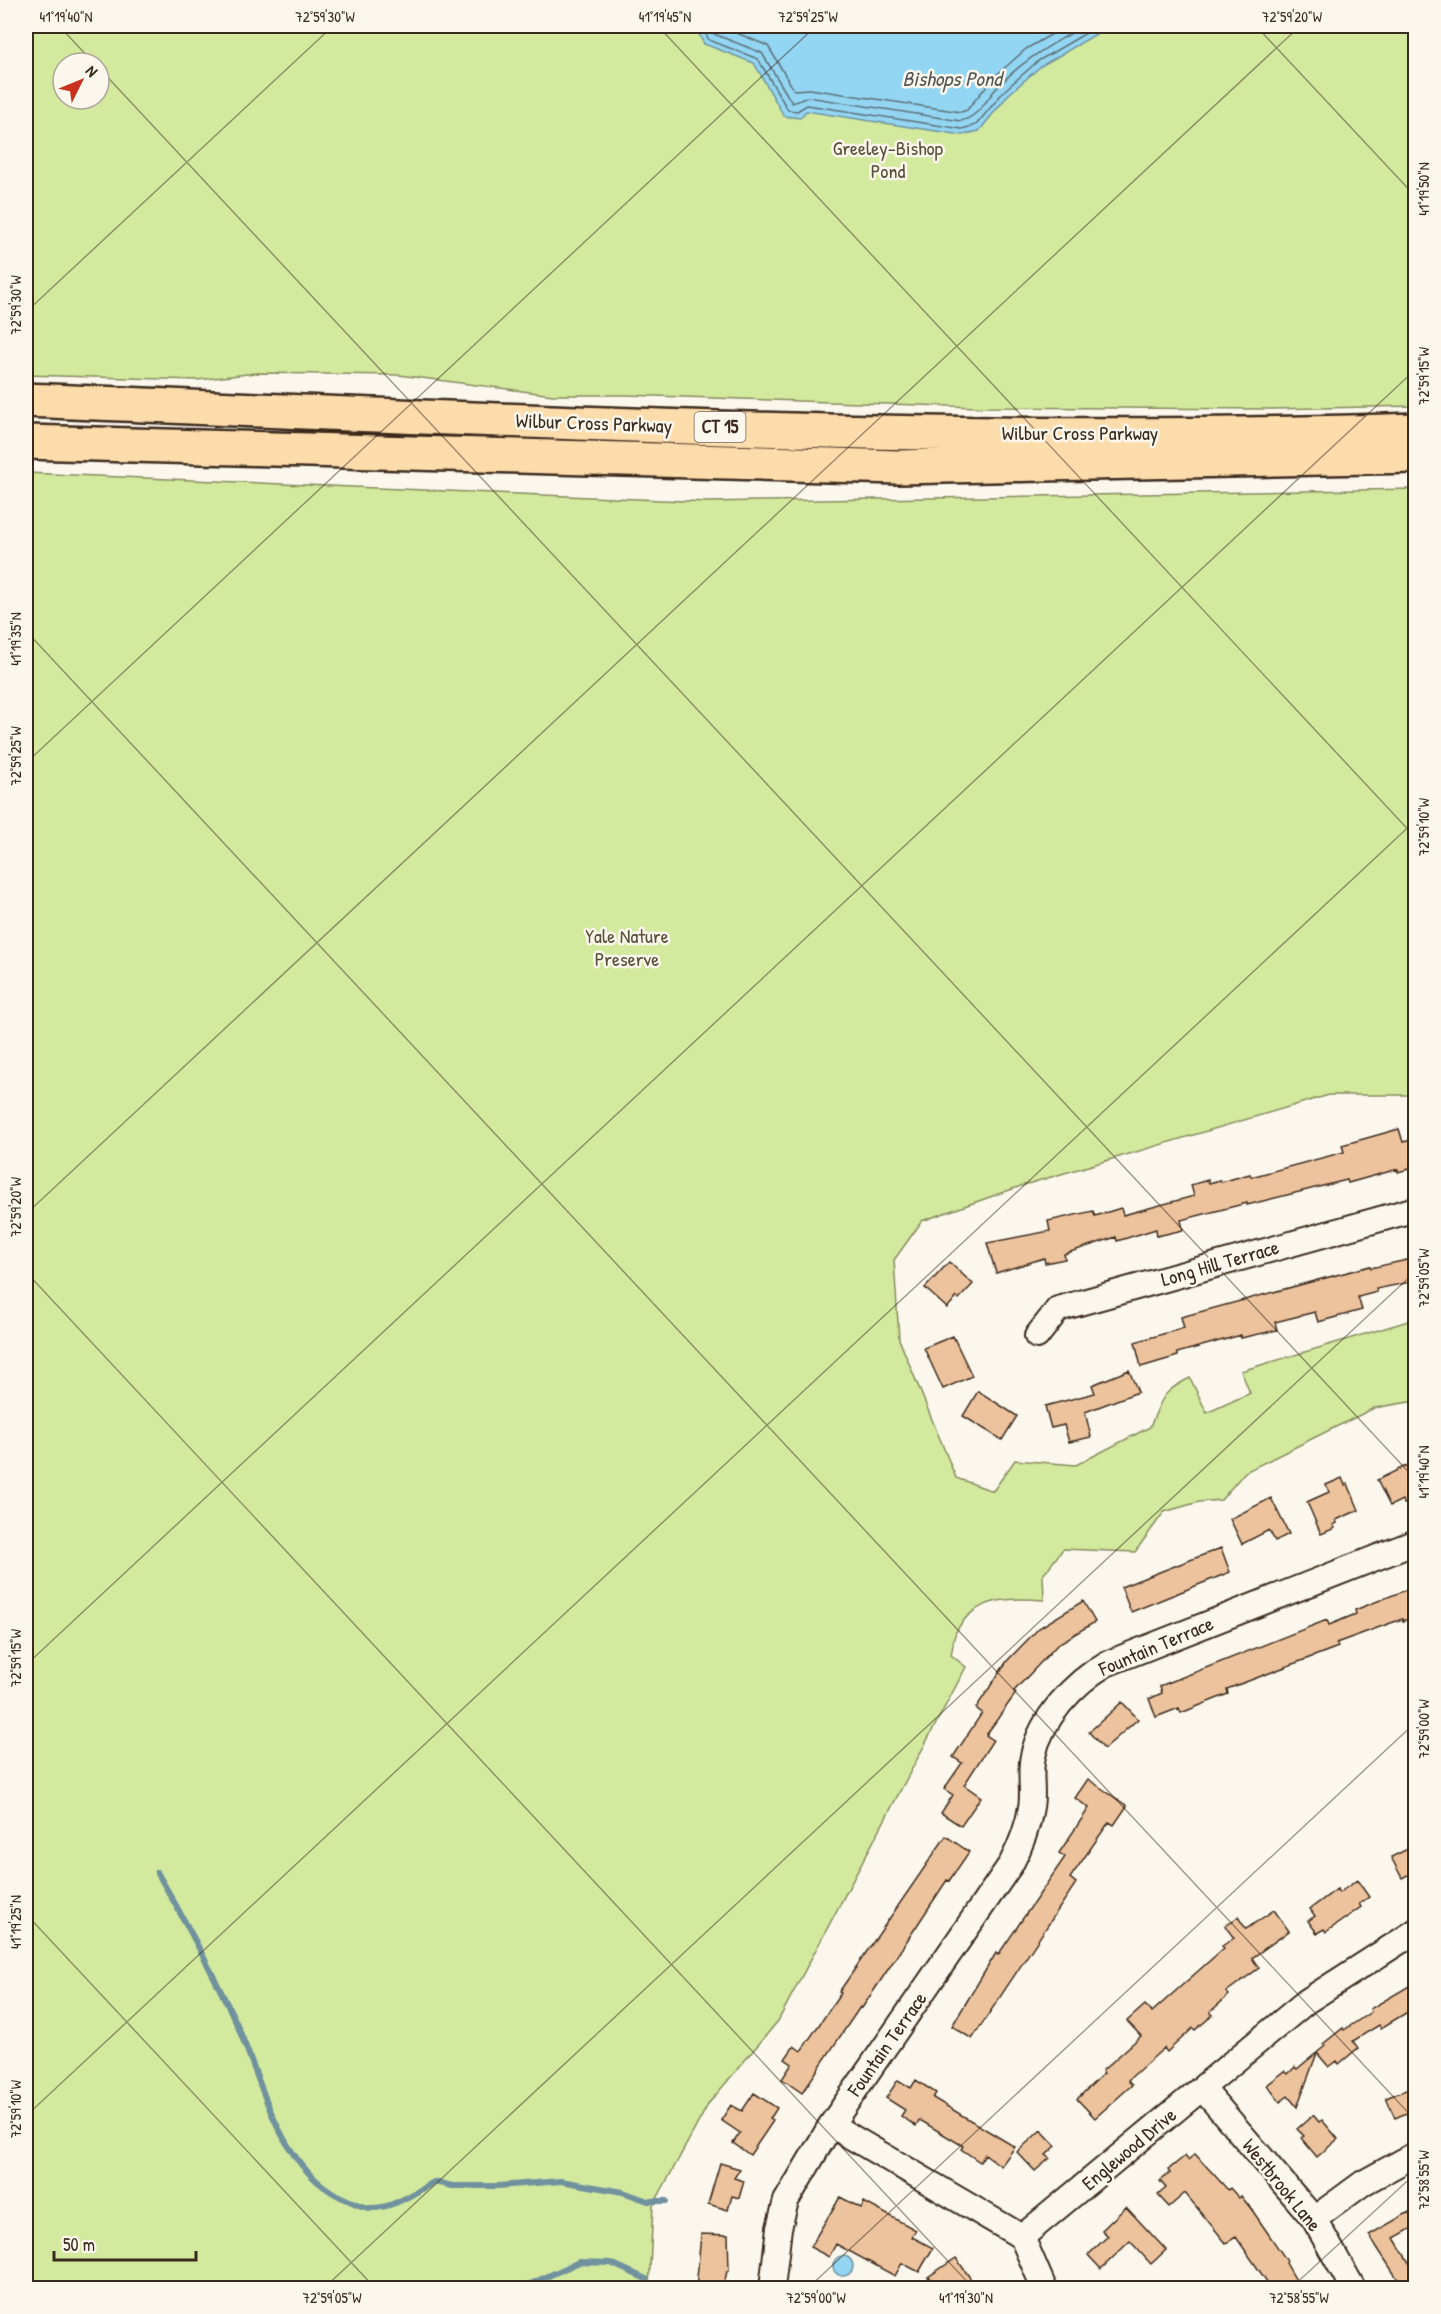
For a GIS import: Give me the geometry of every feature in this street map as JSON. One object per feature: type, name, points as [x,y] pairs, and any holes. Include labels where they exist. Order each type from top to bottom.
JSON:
[{"type":"highway","name":"Wilbur Cross Parkway","points":[[26,400],[880,433],[1322,434],[1416,430]]},
{"type":"highway","name":"Wilbur Cross Parkway","points":[[26,442],[196,449],[899,467],[1416,456]]},
{"type":"street","name":"Long Hill Terrace","points":[[1037,1336],[1058,1309],[1416,1209]]},
{"type":"street","name":"Fountain Terrace","points":[[772,2289],[779,2228],[786,2201],[831,2125],[1011,1864],[1020,1847],[1031,1807],[1032,1757],[1041,1730],[1057,1708],[1092,1672],[1113,1661],[1416,1542]]},
{"type":"street","name":"Englewood Drive","points":[[1022,2237],[1307,2001],[1416,1931]]},
{"type":"street","name":"Westbrook Lane","points":[[1202,2088],[1314,2219],[1353,2289]]},
{"type":"street","points":[[831,2125],[1022,2237],[1044,2289]]},
{"type":"street","points":[[1314,2219],[1363,2183],[1416,2154]]},
{"type":"green space","name":"Greeley-Bishop Pond","points":[[26,26],[1415,26],[1415,406],[1270,409],[978,407],[626,395],[553,395],[399,375],[256,373],[197,380],[26,375]]},
{"type":"green space","name":"Yale Nature Preserve","points":[[26,473],[708,502],[1415,489],[1415,1095],[1329,1095],[1024,1185],[922,1221],[894,1260],[899,1339],[956,1478],[993,1491],[1015,1460],[1076,1465],[1150,1427],[1168,1392],[1190,1378],[1207,1413],[1250,1393],[1241,1371],[1415,1319],[1415,1401],[1374,1408],[1245,1472],[1221,1500],[1199,1502],[1164,1512],[1135,1552],[1063,1549],[1043,1575],[1044,1600],[1019,1599],[994,1602],[973,1612],[964,1620],[955,1634],[951,1655],[966,1667],[778,2021],[709,2103],[653,2206],[649,2288],[26,2288]]},
{"type":"water","name":"Bishops Pond","points":[[695,26],[1110,26],[1041,66],[1009,94],[979,131],[962,135],[806,111],[800,118],[784,116],[754,63],[704,44]]},
{"type":"water","points":[[843,2256],[850,2259],[853,2266],[850,2273],[843,2276],[836,2273],[833,2266],[836,2259]]},
{"type":"building","points":[[1399,1129],[1403,1142],[1416,1139],[1416,1167],[1398,1172],[1398,1169],[1348,1183],[1347,1180],[1247,1205],[1247,1203],[1181,1220],[1183,1230],[1157,1236],[1156,1229],[1117,1241],[1116,1237],[1064,1254],[1065,1259],[1045,1263],[1044,1258],[996,1273],[987,1243],[1050,1231],[1048,1221],[1093,1211],[1095,1216],[1121,1208],[1123,1215],[1194,1196],[1191,1185],[1208,1180],[1209,1183],[1220,1180],[1221,1182],[1250,1174],[1251,1177],[1344,1152],[1342,1145]]},
{"type":"building","points":[[1416,1258],[1416,1281],[1376,1289],[1377,1292],[1358,1297],[1362,1310],[1318,1322],[1315,1312],[1275,1322],[1277,1330],[1241,1338],[1241,1335],[1177,1353],[1178,1356],[1141,1367],[1135,1342],[1184,1328],[1181,1317],[1370,1266],[1371,1268]]},
{"type":"building","points":[[949,1262],[973,1284],[947,1308],[925,1288]]},
{"type":"building","points":[[953,1336],[972,1376],[943,1389],[924,1348]]},
{"type":"building","points":[[1129,1370],[1138,1392],[1085,1412],[1091,1437],[1069,1442],[1064,1425],[1051,1428],[1045,1406],[1095,1393],[1092,1385]]},
{"type":"building","points":[[978,1391],[1017,1416],[1002,1440],[963,1416]]},
{"type":"building","points":[[1416,1461],[1416,1498],[1404,1504],[1402,1500],[1390,1506],[1377,1480]]},
{"type":"building","points":[[1342,1478],[1345,1485],[1348,1484],[1359,1510],[1336,1520],[1337,1523],[1333,1525],[1335,1528],[1321,1534],[1307,1502],[1329,1492],[1326,1485]]},
{"type":"building","points":[[1271,1498],[1289,1534],[1275,1541],[1269,1530],[1242,1544],[1230,1519]]},
{"type":"building","points":[[1221,1548],[1230,1572],[1131,1612],[1121,1587]]},
{"type":"building","points":[[1416,1586],[1416,1616],[1336,1643],[1338,1647],[1227,1689],[1228,1694],[1181,1713],[1179,1708],[1156,1717],[1149,1699],[1162,1693],[1160,1686],[1327,1620],[1329,1625],[1356,1614],[1355,1610]]},
{"type":"building","points":[[1083,1601],[1095,1622],[1058,1644],[1014,1691],[1016,1693],[986,1735],[993,1740],[964,1785],[981,1797],[961,1826],[941,1813],[953,1795],[944,1789],[962,1763],[953,1757],[982,1713],[976,1708],[1007,1661],[1039,1628]]},
{"type":"building","points":[[1122,1702],[1138,1719],[1104,1749],[1089,1732]]},
{"type":"building","points":[[1088,1779],[1127,1806],[1114,1825],[1109,1822],[1070,1878],[1076,1883],[972,2039],[952,2026],[996,1953],[998,1955],[1065,1857],[1059,1853],[1089,1808],[1075,1798]]},
{"type":"building","points":[[946,1836],[969,1852],[949,1881],[947,1880],[802,2093],[782,2079],[792,2064],[785,2059],[794,2046],[801,2051]]},
{"type":"building","points":[[1416,1845],[1416,1871],[1402,1878],[1391,1857]]},
{"type":"building","points":[[1357,1880],[1369,1897],[1359,1904],[1361,1907],[1326,1932],[1324,1929],[1317,1933],[1308,1921],[1315,1916],[1310,1909],[1337,1889],[1339,1893]]},
{"type":"building","points":[[1274,1910],[1289,1931],[1252,1958],[1259,1968],[1226,1992],[1229,1995],[1210,2012],[1213,2015],[1195,2030],[1193,2028],[1167,2052],[1164,2048],[1128,2080],[1132,2085],[1095,2118],[1077,2099],[1104,2073],[1102,2071],[1141,2036],[1127,2021],[1145,2005],[1152,2012],[1224,1948],[1222,1946],[1234,1938],[1225,1926],[1238,1917],[1246,1929]]},
{"type":"building","points":[[1416,1982],[1416,2007],[1381,2028],[1379,2025],[1353,2041],[1358,2048],[1339,2064],[1337,2061],[1329,2067],[1317,2053],[1297,2107],[1288,2096],[1280,2102],[1267,2085],[1285,2071],[1288,2074],[1295,2067],[1297,2069],[1343,2028],[1344,2030],[1371,2012],[1370,2009]]},
{"type":"building","points":[[898,2080],[911,2088],[916,2080],[936,2093],[933,2098],[1015,2147],[1001,2166],[985,2154],[980,2162],[961,2149],[963,2146],[920,2120],[916,2126],[901,2116],[905,2110],[886,2098]]},
{"type":"building","points":[[1416,2086],[1416,2109],[1395,2118],[1386,2098]]},
{"type":"building","points":[[754,2093],[777,2108],[770,2119],[773,2121],[750,2155],[733,2143],[740,2133],[721,2120],[731,2105],[742,2111]]},
{"type":"building","points":[[1313,2115],[1319,2122],[1322,2120],[1338,2139],[1317,2157],[1301,2138],[1304,2136],[1297,2129]]},
{"type":"building","points":[[1041,2130],[1056,2146],[1046,2155],[1050,2158],[1035,2171],[1017,2152]]},
{"type":"building","points":[[1195,2154],[1228,2190],[1230,2188],[1239,2198],[1241,2196],[1252,2210],[1287,2261],[1301,2289],[1272,2289],[1236,2237],[1226,2243],[1185,2193],[1169,2207],[1158,2195],[1166,2188],[1160,2181],[1170,2173],[1168,2170],[1185,2156],[1188,2160]]},
{"type":"building","points":[[720,2163],[740,2169],[734,2178],[744,2181],[739,2198],[732,2196],[728,2210],[708,2204]]},
{"type":"building","points":[[840,2197],[861,2208],[864,2202],[916,2230],[912,2237],[933,2248],[919,2272],[902,2263],[895,2276],[836,2244],[829,2257],[810,2247]]},
{"type":"building","points":[[1126,2207],[1166,2250],[1151,2264],[1130,2241],[1101,2269],[1088,2255],[1108,2236],[1102,2230]]},
{"type":"building","points":[[1409,2212],[1416,2226],[1394,2238],[1416,2274],[1416,2289],[1404,2289],[1369,2235]]},
{"type":"building","points":[[701,2234],[728,2235],[729,2271],[727,2271],[723,2289],[696,2289]]},
{"type":"building","points":[[956,2258],[978,2289],[948,2289],[928,2277]]},
{"type":"waterway","points":[[157,1872],[234,2018],[264,2096],[289,2148],[306,2170],[326,2188],[357,2205],[371,2208],[396,2203],[434,2182],[453,2186],[498,2186],[561,2181],[623,2192],[648,2201],[666,2201]]},
{"type":"waterway","points":[[522,2288],[579,2262],[611,2263],[646,2279]]}]
